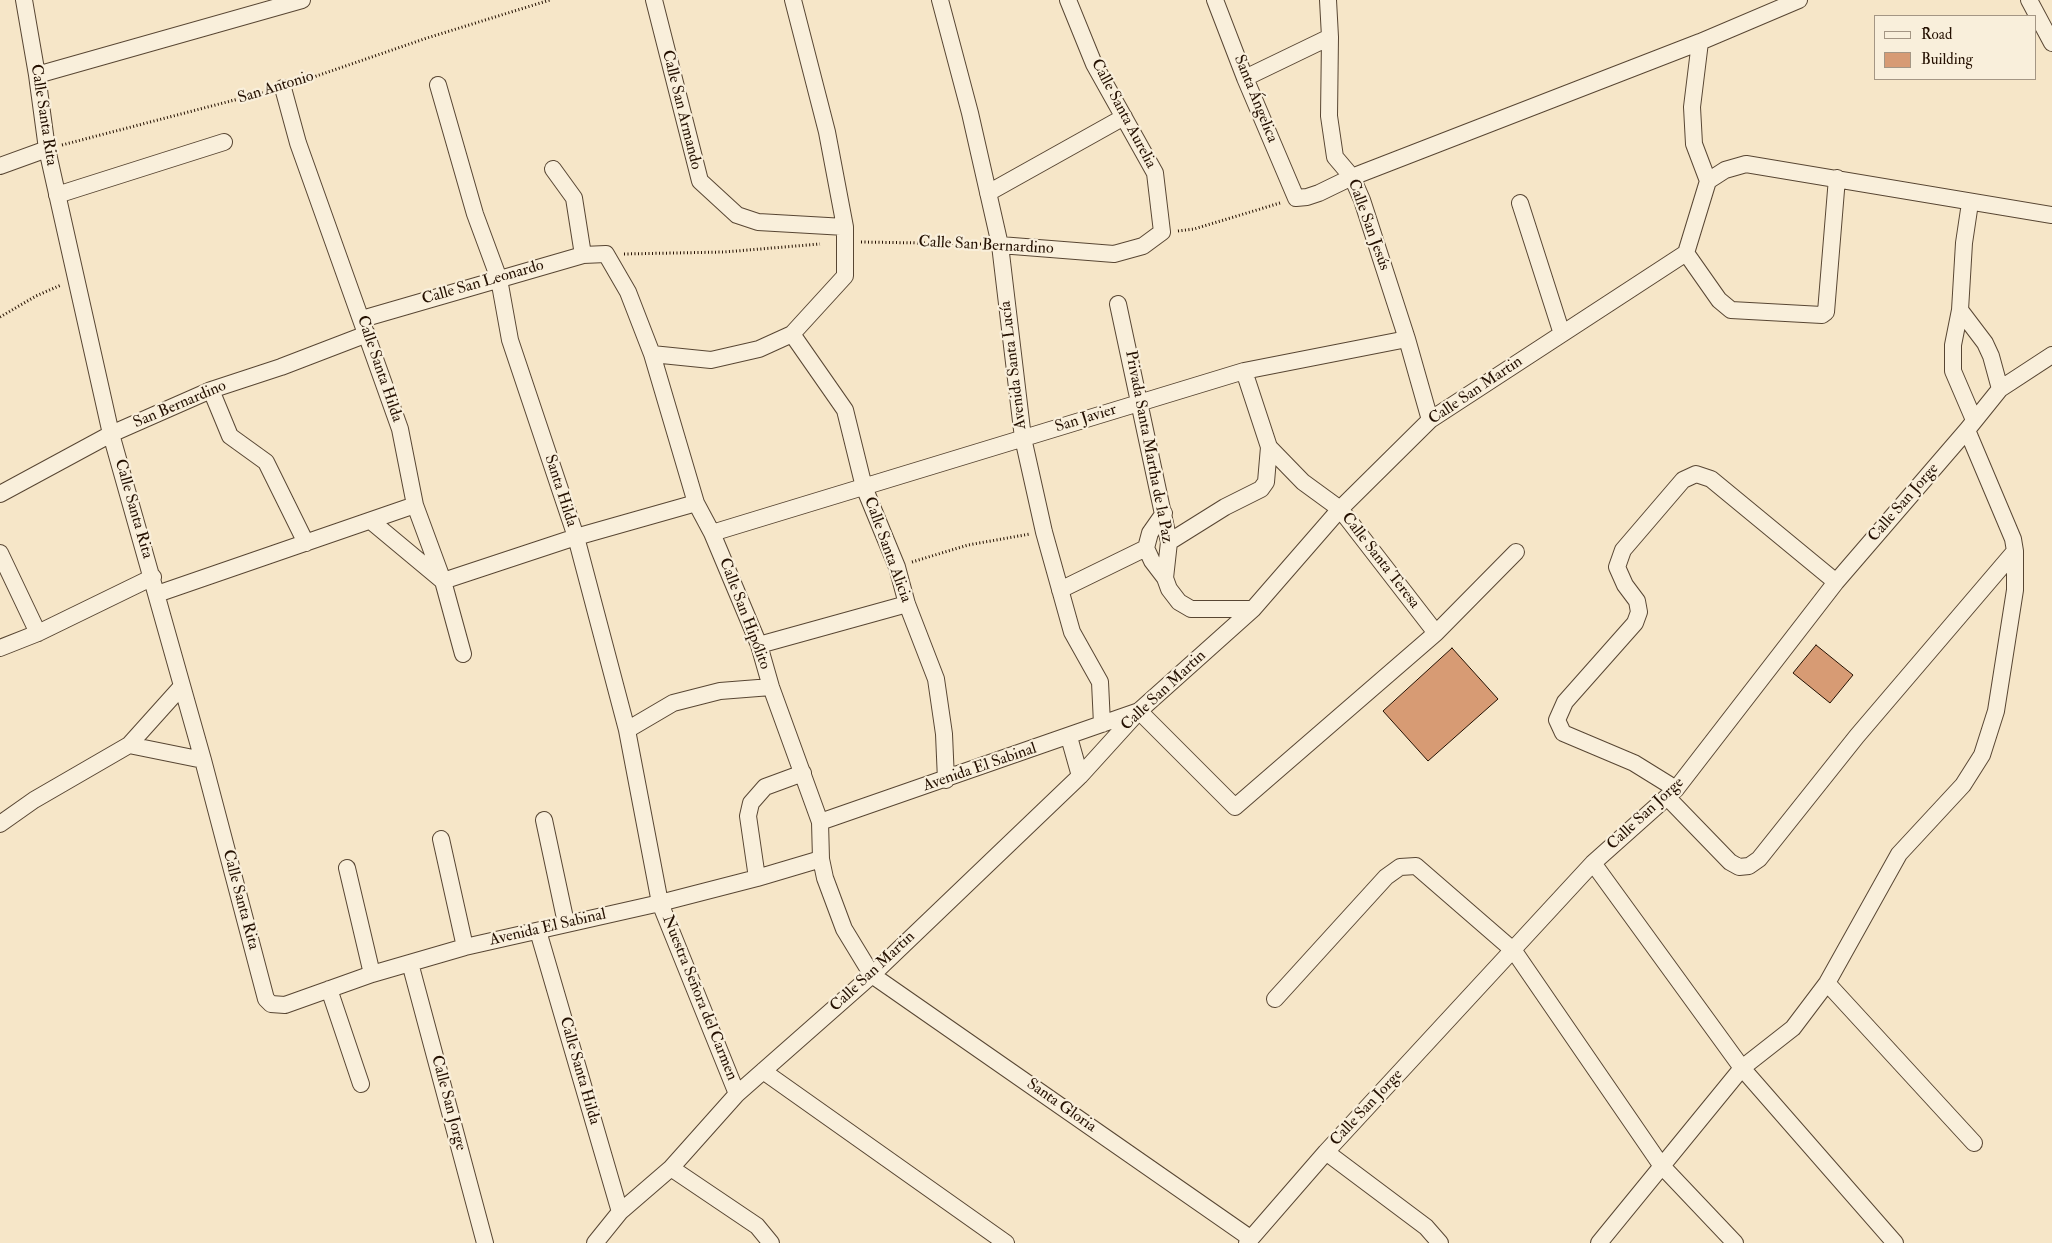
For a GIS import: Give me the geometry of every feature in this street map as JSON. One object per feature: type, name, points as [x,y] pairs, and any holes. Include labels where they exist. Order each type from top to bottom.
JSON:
[{"type":"street","name":"Calle Santa Rita","points":[[24,0],[47,149],[111,434],[203,760],[266,999],[271,1004],[277,1006]]},
{"type":"street","points":[[37,75],[302,0]]},
{"type":"street","name":"Calle San Armando","points":[[654,0],[700,180],[737,214],[758,222],[845,234]]},
{"type":"street","points":[[652,354],[711,360],[758,349],[792,334],[845,276],[845,234],[827,132],[793,0]]},
{"type":"street","name":"Avenida Santa Lucía","points":[[940,0],[970,113],[1000,245],[1023,438],[1044,532],[1074,637],[1100,682],[1102,724]]},
{"type":"street","name":"Calle Santa Aurelia","points":[[1068,0],[1094,64],[1155,174],[1162,232]]},
{"type":"street","name":"Santa Ángelica","points":[[1216,0],[1245,78],[1296,198]]},
{"type":"street","name":"Calle San Jesús","points":[[1328,0],[1330,37],[1329,116],[1335,157],[1352,177],[1362,200],[1407,339],[1430,420]]},
{"type":"street","points":[[1296,198],[1319,193],[1352,177],[1700,42],[1799,0]]},
{"type":"street","points":[[2029,0],[2052,43]]},
{"type":"street","points":[[1245,78],[1330,37]]},
{"type":"street","points":[[1700,42],[1692,107],[1694,144],[1708,181],[1686,253],[1719,300],[1731,310],[1822,315],[1826,312],[1837,178]]},
{"type":"street","name":"Santa Hilda","points":[[438,85],[475,214],[499,278],[510,340],[576,537],[627,730],[660,903]]},
{"type":"street","name":"Calle Santa Hilda","points":[[283,88],[298,143],[365,326],[400,429],[415,505],[443,581],[463,654]]},
{"type":"street","points":[[988,192],[1124,117]]},
{"type":"street","points":[[57,195],[224,142]]},
{"type":"street","points":[[0,166],[47,149]]},
{"type":"street","points":[[1708,181],[1725,170],[1746,164],[2052,215]]},
{"type":"street","points":[[553,169],[574,198],[583,255]]},
{"type":"street","points":[[1598,1243],[1742,1068],[1793,1028],[1827,983],[1899,854],[1963,785],[1982,755],[1996,711],[2015,590],[2015,551],[2014,539],[1970,425],[1953,371],[1953,344],[1960,310],[1962,271],[1970,202]]},
{"type":"street","points":[[1520,203],[1562,334]]},
{"type":"street","name":"Calle San Bernardino","points":[[1000,245],[1114,254],[1143,246],[1162,232]]},
{"type":"street","name":"Calle San Martin","points":[[595,1243],[620,1212],[671,1168],[737,1094],[872,975],[1080,776],[1139,712],[1253,609],[1340,509],[1430,420],[1686,253]]},
{"type":"street","name":"Calle San Leonardo","points":[[365,326],[499,278],[583,255],[606,254]]},
{"type":"street","name":"Calle San Hipólito","points":[[606,254],[628,292],[652,354],[696,503],[712,533],[758,645],[771,687],[803,773],[820,822],[821,859],[825,878],[844,929],[872,975]]},
{"type":"street","name":"Privada Santa Martha de la Paz","points":[[1118,304],[1164,513],[1169,542],[1166,578]]},
{"type":"street","points":[[1960,310],[1985,343],[1991,356],[2000,389]]},
{"type":"street","name":"San Bernardino","points":[[0,494],[111,434],[211,390],[281,367],[365,326]]},
{"type":"street","name":"Calle Santa Alicia","points":[[792,334],[845,410],[864,487],[897,567],[907,604],[936,679],[944,734],[946,780]]},
{"type":"street","name":"San Javier","points":[[712,533],[1244,372],[1407,339]]},
{"type":"street","name":"Calle San Jorge","points":[[1249,1241],[1326,1152],[1514,951],[1593,863],[1672,793],[1836,582],[2000,389],[2052,355]]},
{"type":"street","name":"Calle Santa Teresa","points":[[1244,372],[1269,447],[1302,482],[1340,509],[1436,633]]},
{"type":"street","points":[[211,390],[230,436],[266,462],[306,543]]},
{"type":"street","points":[[1169,542],[1225,507],[1261,489],[1266,482],[1269,447]]},
{"type":"street","points":[[1836,582],[1711,479],[1696,474],[1683,480],[1623,550],[1617,567],[1637,601],[1639,612],[1635,623],[1565,702],[1557,720],[1563,733],[1634,763],[1672,793],[1730,862],[1739,867],[1749,866],[1759,859],[1857,736],[2015,551]]},
{"type":"street","points":[[371,521],[443,581],[576,537],[696,503]]},
{"type":"street","points":[[157,594],[415,505]]},
{"type":"street","points":[[1164,513],[1150,532],[1146,548],[1152,561],[1166,578],[1169,589],[1179,602],[1191,609],[1253,609]]},
{"type":"street","points":[[1060,590],[1146,548]]},
{"type":"street","points":[[1139,712],[1235,807],[1436,633],[1516,552]]},
{"type":"street","points":[[0,553],[38,633]]},
{"type":"street","points":[[0,648],[38,633],[152,577]]},
{"type":"street","points":[[758,645],[907,604]]},
{"type":"street","points":[[0,824],[34,800],[129,745],[182,686]]},
{"type":"street","points":[[627,730],[673,703],[720,691],[771,687]]},
{"type":"street","name":"Avenida El Sabinal","points":[[820,822],[1139,712]]},
{"type":"street","points":[[1069,737],[1080,776]]},
{"type":"street","points":[[129,745],[203,760]]},
{"type":"street","points":[[757,878],[748,816],[751,803],[765,788],[803,773]]},
{"type":"street","points":[[544,820],[566,923]]},
{"type":"street","points":[[441,839],[465,947]]},
{"type":"street","name":"Avenida El Sabinal","points":[[277,1006],[285,1006],[372,974],[465,947],[660,903],[821,859]]},
{"type":"street","points":[[1593,863],[1742,1068],[1895,1243]]},
{"type":"street","points":[[1275,999],[1386,877],[1400,867],[1416,866],[1514,951],[1661,1165],[1735,1243]]},
{"type":"street","points":[[347,868],[372,974]]},
{"type":"street","name":"Nuestra Señora del Carmen","points":[[660,903],[737,1094]]},
{"type":"street","name":"Calle Santa Hilda","points":[[538,931],[620,1212]]},
{"type":"street","name":"Calle San Jorge","points":[[410,963],[485,1243]]},
{"type":"street","name":"Santa Gloria","points":[[872,975],[1249,1241]]},
{"type":"street","points":[[1827,983],[1974,1143]]},
{"type":"street","points":[[329,989],[361,1084]]},
{"type":"street","points":[[763,1071],[1006,1243]]},
{"type":"street","points":[[1326,1152],[1426,1227],[1440,1243]]},
{"type":"street","points":[[671,1168],[757,1226],[771,1243]]},
{"type":"path","name":"San Antonio","points":[[47,149],[283,88],[428,38],[550,0]]},
{"type":"path","points":[[1162,232],[1194,229],[1296,198]]},
{"type":"path","name":"Calle San Bernardino","points":[[606,254],[724,252],[845,234],[1000,245]]},
{"type":"path","points":[[0,317],[36,296],[75,279]]},
{"type":"path","points":[[897,567],[968,546],[1044,532]]},
{"type":"building","points":[[1816,645],[1853,675],[1830,703],[1793,673]]},
{"type":"building","points":[[1452,648],[1498,699],[1428,761],[1383,711]]}]
